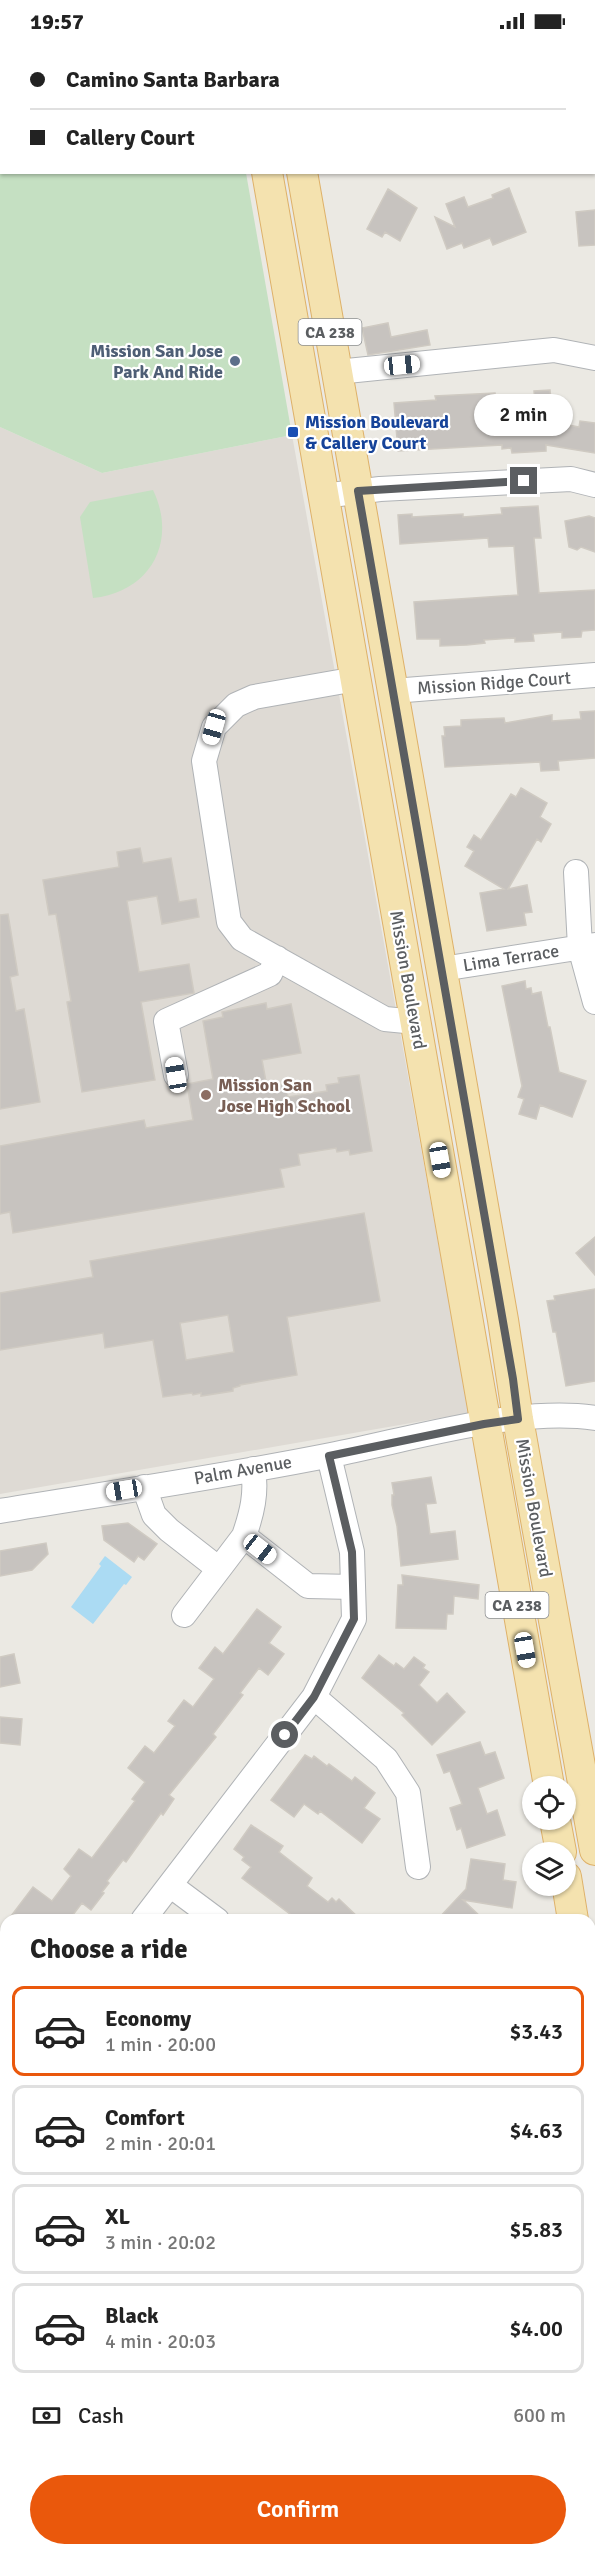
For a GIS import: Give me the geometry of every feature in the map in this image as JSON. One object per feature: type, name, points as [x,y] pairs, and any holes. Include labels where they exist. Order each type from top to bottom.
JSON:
[{"type":"main road","name":"Mission Boulevard","points":[[267,174],[547,1776]]},
{"type":"main road","name":"Mission Boulevard","points":[[302,174],[442,969],[518,1419],[591,1805],[595,1850]]},
{"type":"main road","points":[[284,268],[294,266],[303,258],[309,242],[309,215]]},
{"type":"main road","points":[[284,268],[305,283],[309,292],[316,330],[343,404]]},
{"type":"main road","points":[[569,1896],[572,1914]]},
{"type":"street","points":[[337,372],[554,350],[595,358]]},
{"type":"street","points":[[323,496],[358,491],[571,479],[595,485]]},
{"type":"street","name":"Mission Ridge Court","points":[[393,691],[595,675]]},
{"type":"street","points":[[356,679],[254,697],[236,705],[214,727],[204,761],[229,922],[242,939],[385,1019],[416,1022]]},
{"type":"street","name":"Lima Terrace","points":[[576,872],[595,1002]]},
{"type":"street","name":"Lima Terrace","points":[[442,969],[588,946]]},
{"type":"street","points":[[176,1075],[166,1021],[270,974],[277,958]]},
{"type":"street","name":"Palm Avenue","points":[[0,1511],[329,1456],[484,1424],[572,1414],[595,1418]]},
{"type":"street","points":[[148,1914],[314,1697],[354,1619],[352,1552],[329,1456]]},
{"type":"street","points":[[184,1615],[244,1536],[253,1508],[255,1481],[253,1469]]},
{"type":"street","points":[[144,1487],[154,1515],[169,1530],[219,1569]]},
{"type":"street","points":[[244,1536],[308,1586],[353,1587]]},
{"type":"street","points":[[314,1697],[386,1759],[408,1793],[418,1867]]},
{"type":"street","points":[[170,1885],[209,1914]]},
{"type":"shaded area","name":"Mission San Jose High School","points":[[0,427],[102,473],[292,435],[469,1413],[0,1494]]},
{"type":"green space","points":[[0,174],[246,174],[292,435],[102,473],[0,427]]},
{"type":"green space","points":[[153,490],[160,509],[162,528],[160,545],[154,561],[144,575],[130,586],[113,594],[93,598],[80,517],[90,502]]},
{"type":"water","points":[[105,1556],[132,1577],[93,1624],[71,1607],[101,1566],[99,1564]]},
{"type":"building","points":[[509,188],[526,232],[493,245],[490,238],[464,248],[462,243],[447,249],[435,217],[455,227],[446,204],[464,197],[468,207],[493,198],[492,195]]},
{"type":"building","points":[[388,189],[417,208],[400,241],[385,232],[382,237],[367,229]]},
{"type":"building","points":[[595,210],[595,245],[579,246],[576,212]]},
{"type":"building","points":[[388,323],[391,337],[427,330],[430,345],[368,355],[362,328]]},
{"type":"building","points":[[550,390],[553,422],[579,427],[580,421],[595,423],[595,453],[546,445],[546,451],[512,453],[511,448],[502,449],[502,445],[398,451],[394,403],[436,400],[435,396],[495,393],[497,415],[536,414],[534,391]]},
{"type":"building","points":[[538,506],[541,538],[534,538],[539,593],[595,590],[595,630],[582,631],[581,637],[562,638],[562,632],[533,634],[534,641],[515,642],[515,638],[484,640],[485,643],[467,645],[440,646],[440,639],[417,639],[414,602],[518,595],[514,546],[489,547],[488,538],[400,544],[398,515],[412,514],[412,517],[463,514],[463,517],[502,514],[501,508]]},
{"type":"building","points":[[589,516],[595,518],[595,552],[581,547],[577,550],[569,547],[565,521]]},
{"type":"building","points":[[595,711],[595,758],[558,761],[559,770],[541,771],[540,762],[445,767],[442,736],[445,736],[444,727],[461,726],[461,720],[504,718],[505,723],[552,715],[552,721],[581,719],[580,712]]},
{"type":"building","points":[[521,788],[547,803],[540,817],[551,824],[541,842],[537,839],[508,889],[527,885],[532,912],[524,913],[526,925],[487,931],[480,893],[504,889],[465,866],[474,851],[467,847],[474,835],[481,840],[511,794],[516,797]]},
{"type":"building","points":[[140,848],[143,863],[171,858],[179,902],[196,899],[199,917],[162,924],[157,896],[127,901],[139,972],[189,964],[194,993],[141,1002],[155,1080],[82,1092],[67,1002],[71,1001],[56,914],[49,915],[43,880],[119,867],[117,852]]},
{"type":"building","points":[[8,914],[18,975],[10,977],[16,1011],[24,1009],[40,1102],[0,1109],[0,915]]},
{"type":"building","points":[[525,981],[526,989],[531,988],[532,994],[541,992],[559,1072],[586,1081],[572,1117],[540,1105],[536,1119],[519,1114],[524,1099],[518,1097],[522,1086],[502,986]]},
{"type":"building","points":[[266,1003],[267,1009],[291,1004],[301,1053],[262,1060],[267,1087],[286,1084],[288,1097],[327,1091],[326,1085],[339,1083],[338,1078],[359,1075],[372,1151],[350,1155],[349,1150],[337,1152],[336,1148],[298,1154],[300,1165],[280,1169],[284,1187],[13,1233],[10,1212],[0,1214],[0,1146],[144,1120],[146,1128],[193,1120],[187,1084],[213,1079],[203,1021],[223,1017],[222,1012]]},
{"type":"building","points":[[364,1213],[380,1301],[287,1317],[297,1375],[240,1385],[233,1388],[233,1391],[201,1396],[201,1393],[193,1395],[192,1393],[163,1397],[153,1340],[105,1348],[103,1333],[0,1350],[0,1293],[93,1277],[90,1261]],"holes":[[[228,1315],[234,1352],[186,1360],[180,1323]]]},
{"type":"building","points":[[595,1237],[595,1275],[576,1253]]},
{"type":"building","points":[[595,1289],[595,1381],[566,1386],[556,1332],[553,1332],[547,1301],[555,1300],[554,1296]]},
{"type":"building","points":[[431,1477],[436,1503],[426,1504],[430,1534],[455,1531],[458,1559],[401,1566],[397,1526],[392,1505],[392,1495],[394,1495],[392,1483]]},
{"type":"building","points":[[128,1523],[157,1544],[144,1560],[138,1556],[134,1562],[104,1540],[102,1526]]},
{"type":"building","points":[[46,1543],[48,1554],[32,1570],[0,1576],[0,1551]]},
{"type":"building","points":[[402,1575],[479,1585],[478,1599],[454,1596],[453,1614],[447,1614],[446,1629],[396,1628],[398,1585],[403,1585]]},
{"type":"building","points":[[257,1609],[281,1627],[269,1643],[284,1654],[268,1675],[259,1668],[240,1693],[243,1695],[213,1734],[216,1737],[169,1795],[174,1799],[163,1815],[161,1813],[126,1862],[123,1860],[107,1881],[109,1883],[102,1892],[104,1893],[91,1910],[82,1903],[74,1914],[13,1914],[33,1887],[52,1901],[71,1876],[64,1869],[79,1849],[92,1858],[135,1801],[132,1799],[145,1782],[128,1768],[145,1746],[154,1753],[175,1726],[168,1721],[184,1700],[193,1707],[214,1679],[199,1668],[215,1647],[223,1654]]},
{"type":"building","points":[[14,1654],[20,1683],[0,1687],[0,1657]]},
{"type":"building","points":[[379,1655],[394,1666],[396,1663],[404,1669],[414,1657],[425,1665],[423,1668],[429,1672],[419,1685],[437,1703],[447,1693],[465,1712],[432,1745],[402,1715],[404,1713],[362,1678]]},
{"type":"building","points":[[0,1717],[22,1719],[20,1745],[0,1743]]},
{"type":"building","points":[[480,1742],[485,1755],[495,1752],[504,1778],[478,1788],[487,1814],[497,1810],[505,1835],[467,1848],[461,1828],[457,1830],[450,1808],[462,1804],[450,1771],[444,1773],[437,1755]]},
{"type":"building","points":[[305,1755],[312,1759],[314,1756],[327,1766],[329,1764],[352,1781],[355,1777],[375,1793],[364,1808],[380,1819],[362,1843],[320,1811],[318,1814],[304,1804],[294,1817],[271,1800]]},
{"type":"building","points":[[251,1825],[283,1846],[279,1852],[312,1878],[307,1886],[328,1902],[332,1898],[336,1902],[339,1899],[355,1914],[290,1914],[242,1878],[251,1867],[234,1849]]},
{"type":"building","points":[[471,1859],[505,1864],[503,1880],[516,1882],[512,1908],[463,1900],[478,1914],[443,1914],[466,1889]]},
{"type":"place","name":"Mission San Jose Park And Ride","points":[[235,361]]},
{"type":"place","name":"Mission Boulevard & Callery Court","points":[[293,432]]},
{"type":"place","name":"Mission San Jose High School","points":[[206,1095]]},
{"type":"route","points":[[285,1735],[314,1697],[354,1619],[352,1552],[329,1456],[518,1419],[513,1379],[358,491],[524,481]]}]
